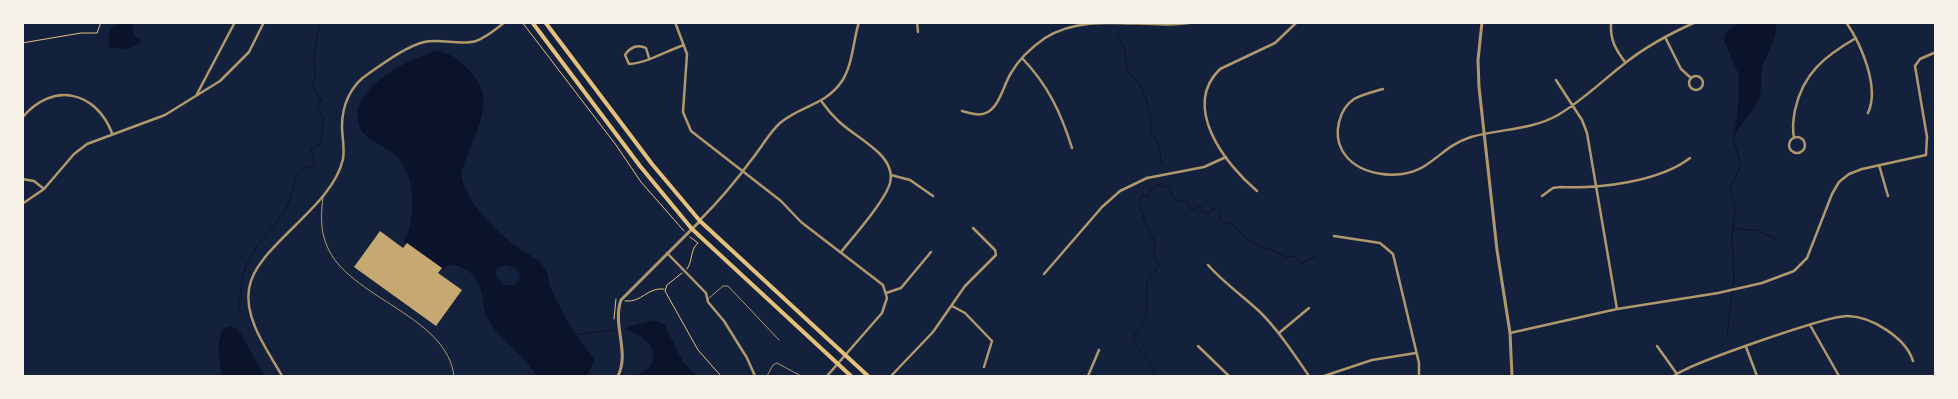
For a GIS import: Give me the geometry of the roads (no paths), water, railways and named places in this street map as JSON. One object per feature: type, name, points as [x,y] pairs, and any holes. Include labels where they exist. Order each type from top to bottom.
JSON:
[{"type":"main road","points":[[532,22],[640,166],[692,228],[850,376]]},
{"type":"main road","points":[[545,22],[652,164],[700,221],[868,376]]},
{"type":"street","points":[[196,95],[235,22]]},
{"type":"street","points":[[22,204],[44,189],[80,148],[112,134],[165,116],[220,81],[242,61],[256,41],[264,22]]},
{"type":"street","points":[[282,376],[251,313],[248,297],[250,283],[268,254],[323,195],[342,164],[344,153],[342,124],[344,107],[351,91],[361,79],[416,45],[431,41],[474,41],[486,36],[505,22]]},
{"type":"street","points":[[675,22],[688,60],[683,98],[686,122],[699,138],[781,200],[801,222],[883,285],[886,293],[886,305],[882,313],[827,376]]},
{"type":"street","points":[[618,376],[623,359],[618,311],[621,300],[700,221],[743,171],[779,124],[793,114],[822,102],[835,91],[844,78],[859,22]]},
{"type":"street","points":[[917,22],[918,32]]},
{"type":"street","points":[[962,111],[978,115],[988,112],[995,105],[1011,73],[1022,58],[1048,37],[1069,28],[1092,24],[1178,26],[1195,22]]},
{"type":"street","points":[[1257,191],[1240,177],[1208,126],[1204,110],[1206,88],[1220,69],[1274,43],[1297,22]]},
{"type":"street","points":[[1482,22],[1478,60],[1484,134],[1497,250],[1510,334],[1512,376]]},
{"type":"street","points":[[1383,89],[1353,100],[1341,115],[1338,126],[1341,149],[1348,158],[1363,169],[1388,174],[1412,171],[1423,166],[1444,150],[1469,138],[1542,122],[1573,106],[1625,62],[1665,37],[1696,22]]},
{"type":"street","points":[[1846,22],[1856,38],[1865,60],[1872,97],[1872,105],[1868,113]]},
{"type":"street","points":[[1612,24],[1611,34],[1615,48],[1625,62]]},
{"type":"street","points":[[1665,37],[1681,69],[1691,78]]},
{"type":"street","points":[[1794,138],[1801,139],[1804,143],[1803,150],[1799,152],[1790,148],[1789,143],[1794,138],[1793,123],[1798,97],[1805,81],[1824,58],[1856,38]]},
{"type":"street","points":[[649,58],[646,48],[641,45],[633,47],[625,55],[628,64],[649,58],[684,45]]},
{"type":"street","points":[[1510,334],[1617,309],[1737,289],[1762,283],[1794,271],[1807,258],[1832,194],[1839,182],[1849,174],[1879,165],[1926,155],[1927,137],[1915,66],[1920,59],[1936,52]]},
{"type":"street","points":[[1022,58],[1051,93],[1063,118],[1072,148]]},
{"type":"street","points":[[1698,76],[1702,79],[1702,88],[1698,91],[1692,89],[1689,85],[1691,78],[1698,76]]},
{"type":"street","points":[[1556,80],[1573,106],[1587,133],[1617,309]]},
{"type":"street","points":[[22,118],[44,99],[66,95],[75,96],[84,99],[99,109],[108,123],[112,134]]},
{"type":"street","points":[[822,102],[834,119],[887,161],[891,175],[888,189],[841,252]]},
{"type":"street","points":[[1044,274],[1102,207],[1120,191],[1148,178],[1204,168],[1226,157]]},
{"type":"street","points":[[1542,196],[1553,188],[1597,187],[1673,169],[1690,158]]},
{"type":"street","points":[[1879,165],[1888,196]]},
{"type":"street","points":[[891,175],[910,180],[933,196]]},
{"type":"street","points":[[22,179],[34,182],[44,189]]},
{"type":"street","points":[[892,376],[933,332],[965,286],[996,255],[995,250],[973,228]]},
{"type":"street","points":[[1334,236],[1380,243],[1393,254],[1416,353],[1419,376]]},
{"type":"street","points":[[886,293],[901,288],[931,252]]},
{"type":"street","points":[[667,253],[705,292],[708,300],[751,364],[755,376]]},
{"type":"street","points":[[1208,265],[1260,313],[1279,334],[1309,376]]},
{"type":"street","points":[[952,306],[965,312],[992,341],[984,368]]},
{"type":"street","points":[[1279,334],[1309,308]]},
{"type":"street","points":[[1674,376],[1718,356],[1836,316],[1860,317],[1875,323],[1904,344],[1913,361]]},
{"type":"street","points":[[1810,325],[1839,376]]},
{"type":"street","points":[[1198,346],[1229,376]]},
{"type":"street","points":[[1657,346],[1677,374]]},
{"type":"street","points":[[1746,347],[1757,376]]},
{"type":"street","points":[[1089,376],[1099,350]]},
{"type":"street","points":[[1324,376],[1372,360],[1416,353]]},
{"type":"lane","points":[[323,195],[322,230],[332,256],[351,275],[432,336],[449,357],[454,376]]},
{"type":"lane","points":[[708,300],[723,286],[728,286],[779,340]]},
{"type":"lane","points":[[767,376],[773,365],[777,364],[801,376]]},
{"type":"water","points":[[119,23],[132,23],[135,36],[140,39],[141,43],[129,49],[110,48],[109,33]]},
{"type":"water","points":[[1742,23],[1776,23],[1776,35],[1762,70],[1760,97],[1733,139],[1738,109],[1739,75],[1724,37],[1735,25]]},
{"type":"water","points":[[437,51],[450,55],[459,60],[477,81],[484,102],[483,112],[462,171],[462,179],[471,198],[484,217],[517,247],[538,261],[546,269],[551,289],[565,317],[576,335],[595,359],[587,376],[536,376],[526,362],[490,323],[477,280],[473,275],[465,269],[455,266],[448,265],[442,270],[404,242],[411,221],[411,185],[402,163],[395,155],[370,139],[361,129],[357,112],[361,101],[378,81],[401,65]],"holes":[[[507,265],[516,269],[520,274],[519,281],[513,285],[505,285],[495,275],[497,268]]]},
{"type":"water","points":[[653,320],[664,324],[683,362],[697,376],[636,376],[650,367],[653,360],[652,348],[644,339],[627,330],[627,327]]},
{"type":"water","points":[[229,326],[238,329],[265,376],[222,376],[218,347],[222,330]]},
{"type":"waterway","points":[[237,314],[243,273],[249,259],[287,206],[300,170],[313,166],[315,163],[311,149],[320,144],[323,125],[322,115],[317,106],[321,100],[312,85],[316,75],[314,63],[317,33],[321,22]]},
{"type":"waterway","points":[[1119,36],[1124,48],[1127,71],[1140,84],[1146,99],[1151,118],[1151,132],[1158,143],[1162,164]]},
{"type":"waterway","points":[[1727,336],[1734,278],[1732,235],[1735,207],[1730,188],[1741,165],[1733,139]]},
{"type":"waterway","points":[[1155,376],[1151,363],[1134,343],[1135,334],[1145,321],[1147,282],[1159,265],[1154,254],[1155,242],[1146,226],[1139,201],[1142,195],[1147,197],[1152,188],[1162,183]]},
{"type":"waterway","points":[[1158,186],[1169,187],[1173,197],[1179,202],[1186,200],[1191,210],[1201,206],[1203,212],[1209,214],[1211,210],[1217,207],[1220,211],[1219,219],[1231,223],[1250,242],[1262,247],[1264,250],[1269,248],[1286,257],[1293,256],[1302,263],[1318,255]]},
{"type":"waterway","points":[[1733,229],[1757,230],[1776,239]]},
{"type":"waterway","points":[[575,335],[614,330]]}]
